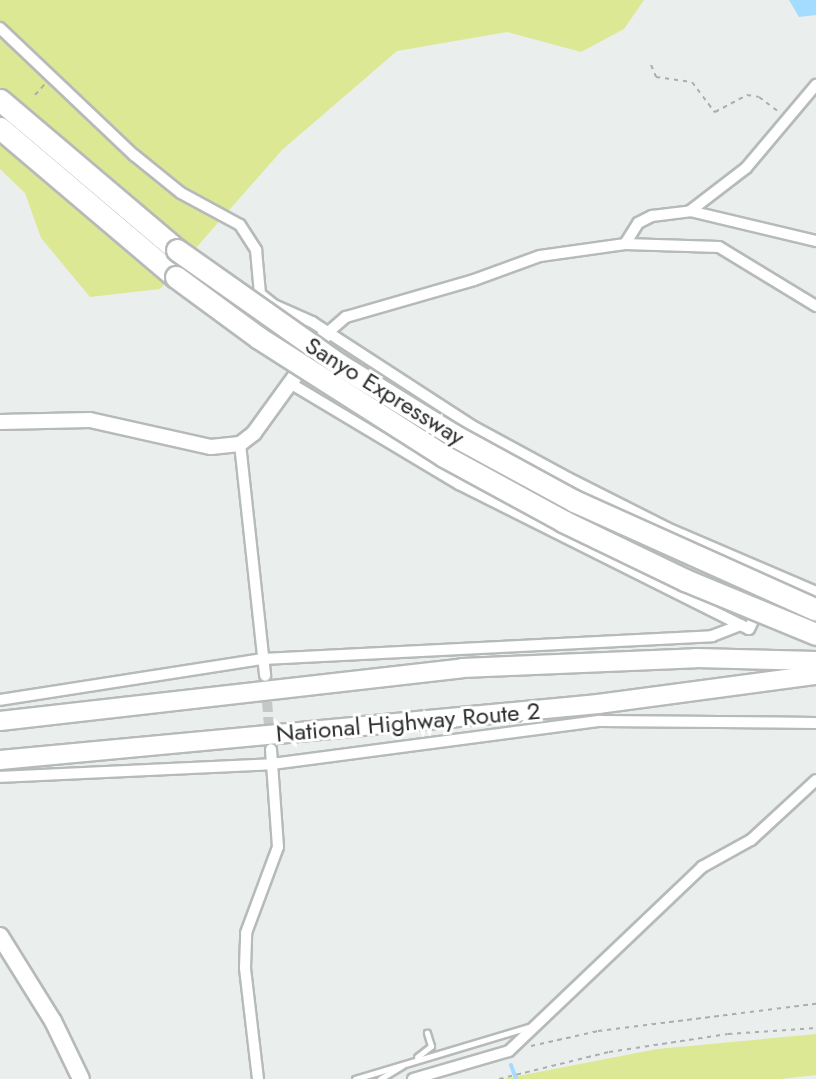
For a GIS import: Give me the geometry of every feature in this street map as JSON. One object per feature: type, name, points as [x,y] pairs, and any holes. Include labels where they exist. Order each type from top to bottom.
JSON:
[{"type":"highway","name":"Sanyo Expressway","points":[[3,109],[177,250],[340,365],[455,436],[574,501],[816,610]]},
{"type":"highway","name":"Sanyo Expressway","points":[[3,109],[176,277],[279,351],[444,456],[675,575],[816,634]]},
{"type":"highway","name":"National Highway Route 2","points":[[0,721],[462,668],[696,658],[816,661]]},
{"type":"highway","name":"National Highway Route 2","points":[[0,760],[598,704],[816,675]]},
{"type":"main road","points":[[0,936],[53,1021],[81,1079]]},
{"type":"street","points":[[0,28],[134,155],[181,193],[240,225],[256,250],[260,294],[312,322],[325,335],[568,478],[774,576],[816,592]]},
{"type":"street","points":[[690,211],[747,168],[787,117],[816,85]]},
{"type":"street","points":[[625,244],[638,224],[652,216],[690,211],[816,241]]},
{"type":"street","points":[[0,422],[90,420],[211,447],[240,444],[290,383],[325,335],[346,317],[474,280],[540,256],[625,244],[719,248],[816,306]]},
{"type":"street","points":[[290,383],[459,484],[749,629],[774,576]]},
{"type":"street","points":[[240,444],[265,676]]},
{"type":"street","points":[[0,700],[120,685],[263,659],[712,636],[741,625]]},
{"type":"street","points":[[0,777],[272,764],[600,721],[816,723]]},
{"type":"street","points":[[258,1079],[245,968],[246,933],[278,847],[271,749]]},
{"type":"street","points":[[413,1079],[509,1051],[702,867],[752,840],[816,780]]},
{"type":"lane","points":[[355,1079],[539,1023]]},
{"type":"lane","points":[[380,1079],[413,1060],[431,1046],[427,1033]]},
{"type":"path","points":[[651,65],[657,77],[692,82],[715,112],[753,95],[787,117]]},
{"type":"path","points":[[509,1051],[597,1031],[816,1004]]},
{"type":"path","points":[[499,1079],[609,1052],[728,1034],[816,1028]]},
{"type":"green space","points":[[0,0],[644,0],[624,29],[581,52],[507,32],[397,51],[282,150],[160,289],[90,297],[41,238],[25,193],[0,169]]},
{"type":"green space","points":[[816,1034],[816,1075],[781,1079],[503,1079],[657,1049]]},
{"type":"water","points":[[789,0],[816,0],[816,15],[799,17]]},
{"type":"waterway","points":[[511,1065],[516,1079]]},
{"type":"tunnel","points":[[266,687],[270,740]]}]
